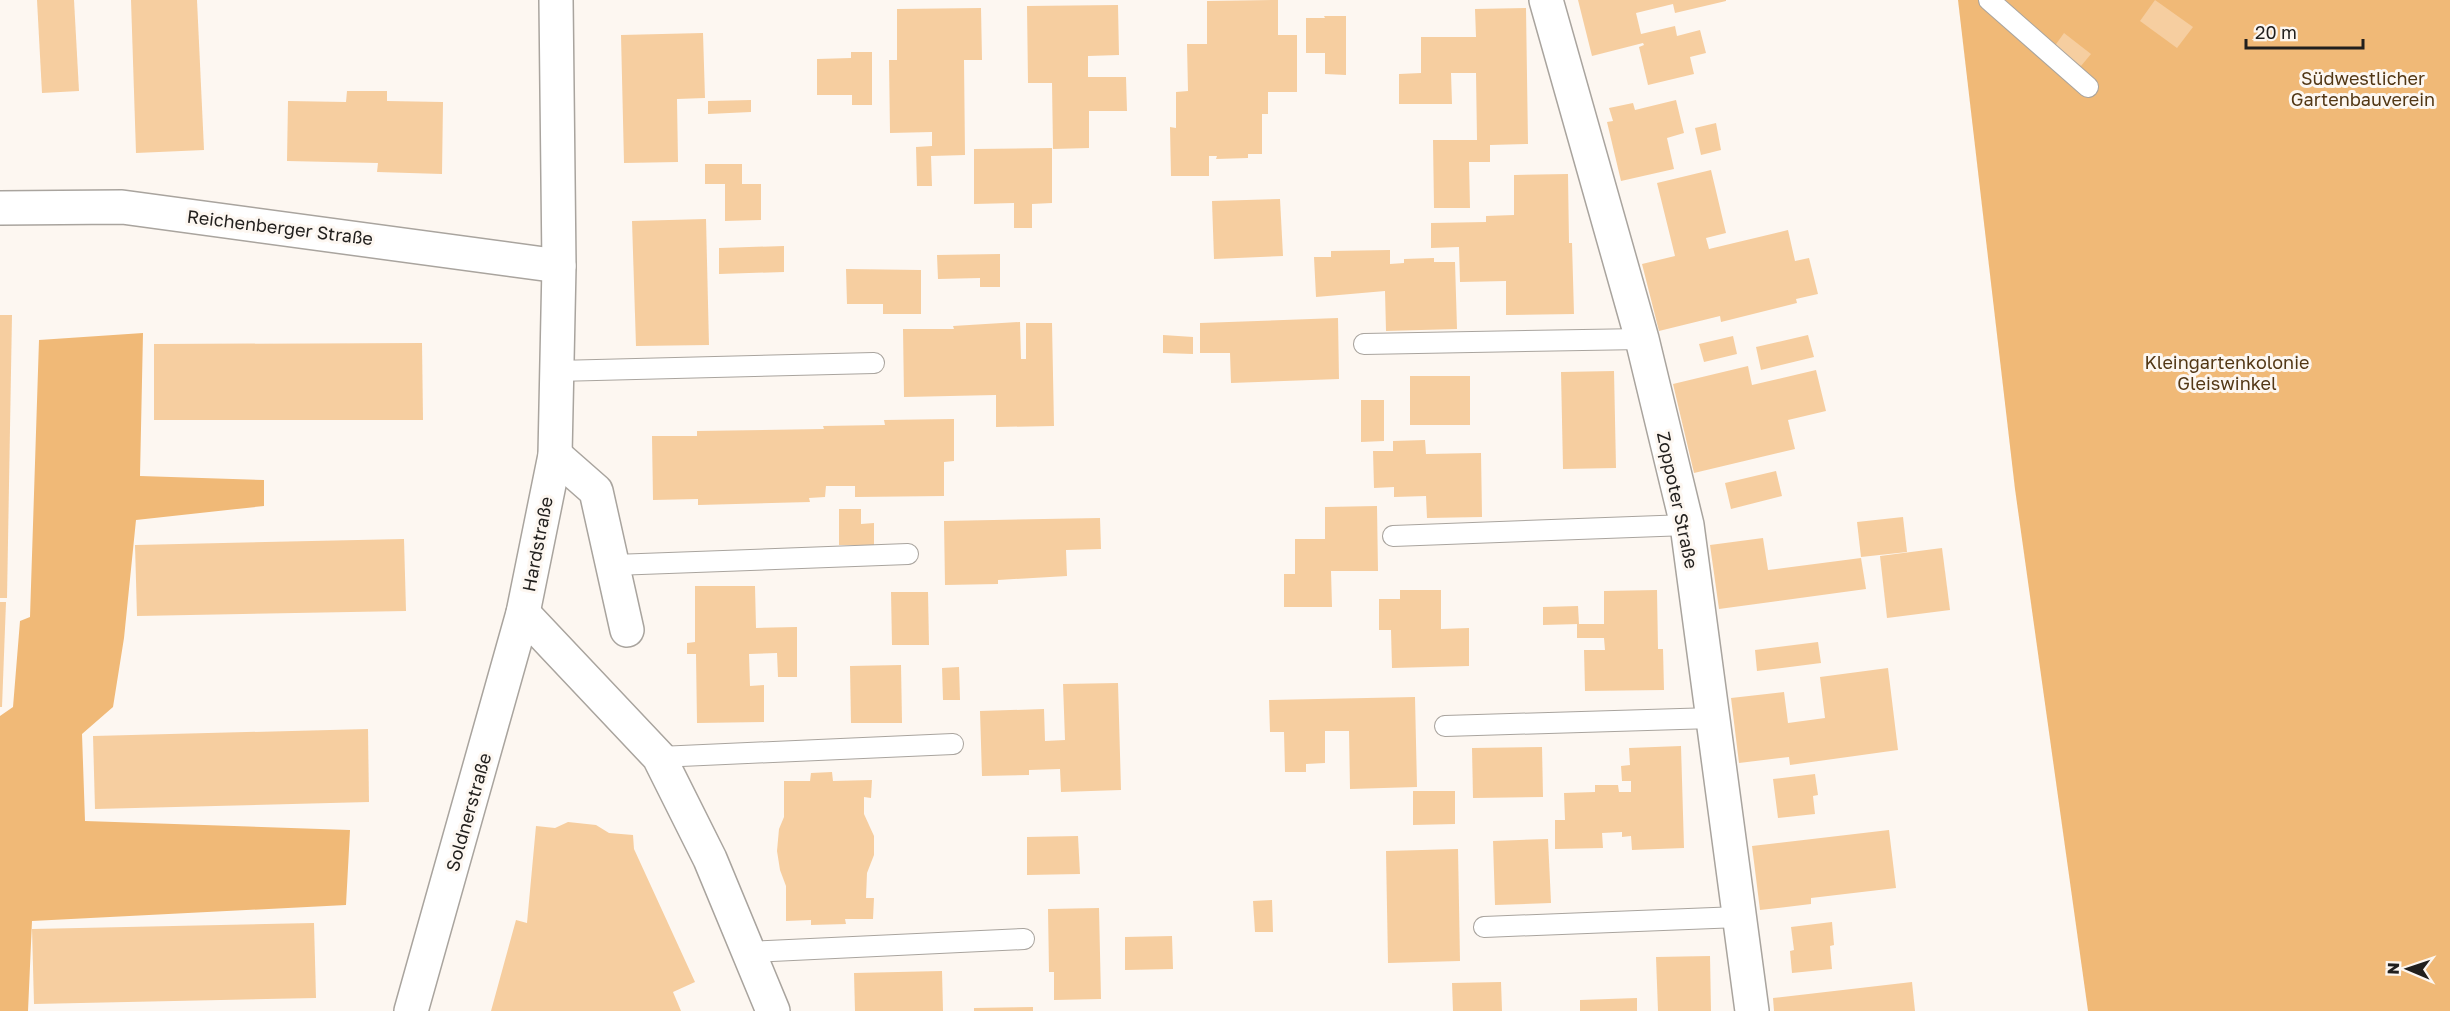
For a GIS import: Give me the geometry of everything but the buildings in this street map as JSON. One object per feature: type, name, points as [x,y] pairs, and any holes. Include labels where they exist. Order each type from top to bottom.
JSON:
[{"type":"street","name":"Hardstraße","points":[[556,0],[559,266],[555,455],[523,613],[659,758],[710,859],[773,1011]]},
{"type":"street","name":"Zoppoter Straße","points":[[1546,0],[1642,339],[1687,525],[1752,1011]]},
{"type":"street","name":"Reichenberger Straße","points":[[0,208],[122,207],[559,266]]},
{"type":"street","points":[[555,455],[596,491],[627,630]]},
{"type":"street","name":"Soldnerstraße","points":[[411,1011],[523,613]]},
{"type":"lane","points":[[1989,0],[2088,87]]},
{"type":"lane","points":[[1364,344],[1642,339]]},
{"type":"lane","points":[[557,370],[874,363]]},
{"type":"lane","points":[[1393,536],[1687,525]]},
{"type":"lane","points":[[614,566],[908,554]]},
{"type":"lane","points":[[1445,726],[1713,718]]},
{"type":"lane","points":[[659,758],[953,744]]},
{"type":"lane","points":[[1484,927],[1739,917]]},
{"type":"lane","points":[[749,952],[1024,939]]},
{"type":"green space","name":"Kleingartenkolonie Gleiswinkel","points":[[1958,0],[2450,0],[2450,1011],[2088,1011],[2015,489]]},
{"type":"green space","points":[[143,333],[140,476],[264,480],[264,506],[136,520],[124,638],[113,707],[82,734],[85,821],[350,830],[346,905],[32,921],[28,1011],[0,1011],[0,716],[13,707],[20,621],[30,617],[39,340]]},
{"type":"park label","name":"Südwestlicher Gartenbauverein","points":[[2363,88]]}]
